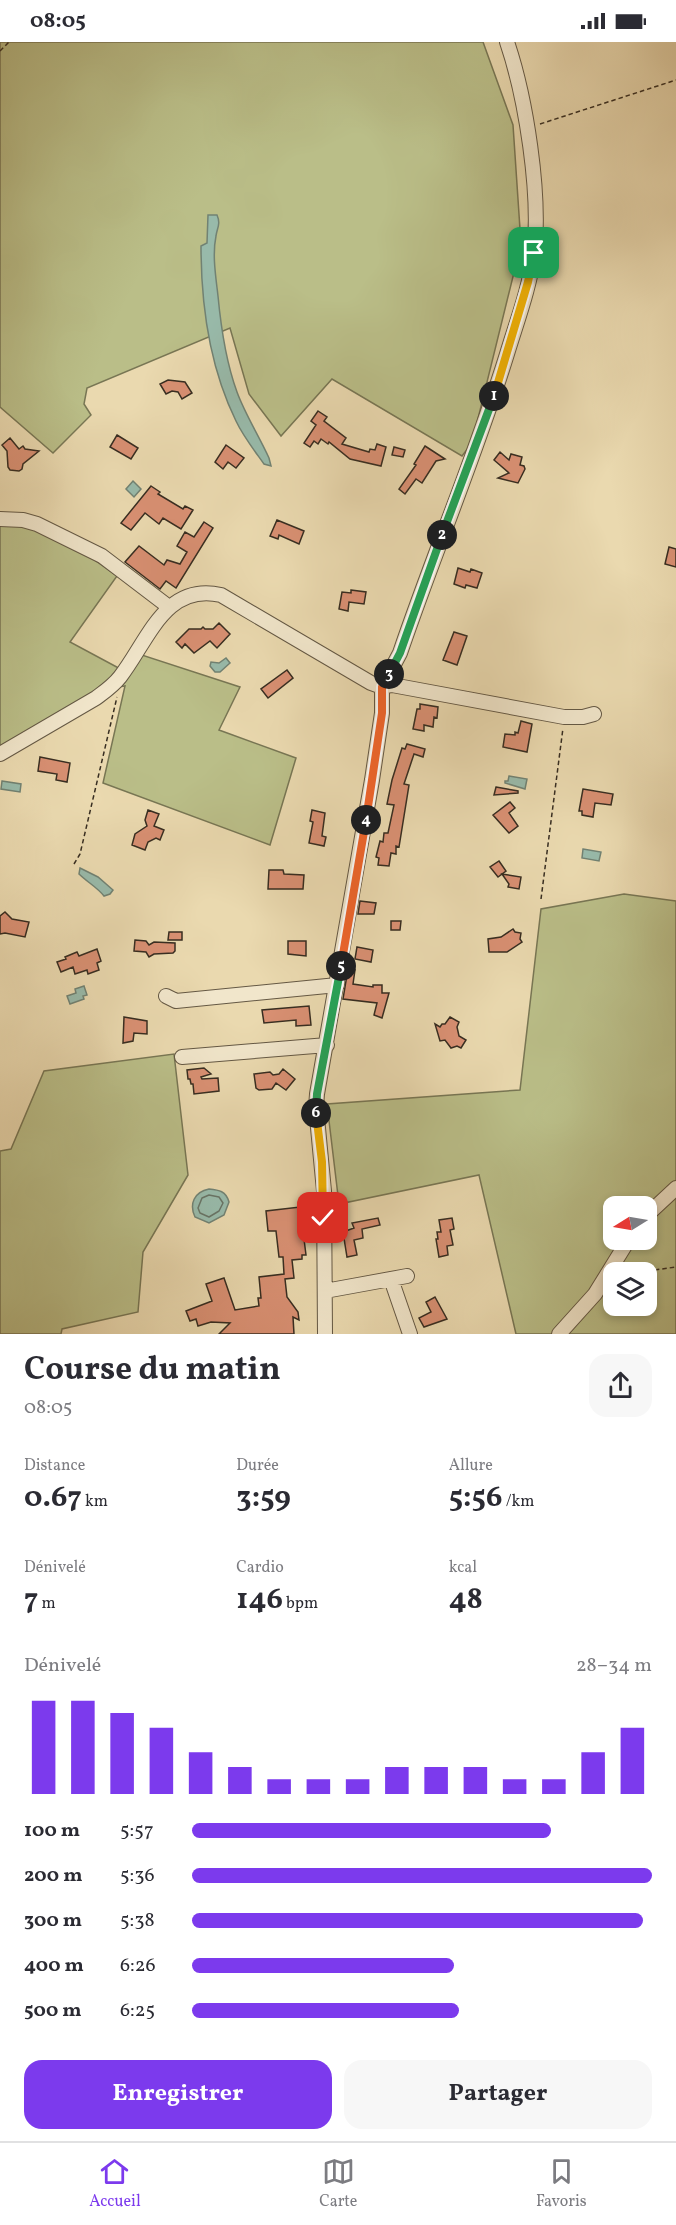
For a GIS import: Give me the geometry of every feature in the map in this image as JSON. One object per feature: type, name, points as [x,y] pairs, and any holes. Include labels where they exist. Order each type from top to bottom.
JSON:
[{"type":"street","points":[[325,1334],[323,1172],[316,1107],[372,780],[382,713],[382,687],[400,653],[484,424],[528,282],[534,253],[535,213],[527,129],[507,42]]},
{"type":"street","points":[[0,519],[23,520],[38,524],[102,556],[169,607]]},
{"type":"street","points":[[0,754],[96,699],[121,676],[169,607],[186,596],[209,592],[221,595],[371,683],[382,687],[392,685],[564,717],[583,717],[594,714]]},
{"type":"street","points":[[166,996],[176,1001],[338,985]]},
{"type":"street","points":[[182,1058],[327,1045]]},
{"type":"street","points":[[657,1206],[676,1188]]},
{"type":"street","points":[[560,1334],[595,1294],[622,1250]]},
{"type":"street","points":[[325,1291],[407,1276]]},
{"type":"street","points":[[391,1279],[410,1334]]},
{"type":"path","points":[[0,51],[9,42]]},
{"type":"path","points":[[527,129],[676,80]]},
{"type":"path","points":[[74,864],[80,854],[121,676]]},
{"type":"path","points":[[541,899],[564,717]]},
{"type":"path","points":[[657,1270],[676,1267]]},
{"type":"green space","points":[[0,42],[483,42],[513,125],[521,244],[472,443],[462,456],[332,379],[281,436],[249,394],[230,328],[87,388],[84,404],[91,415],[53,453],[0,407]]},
{"type":"green space","points":[[25,525],[86,554],[117,576],[70,642],[126,672],[142,655],[240,687],[219,730],[296,758],[270,845],[103,783],[125,686],[103,689],[0,747],[0,526]]},
{"type":"green space","points":[[624,894],[676,901],[676,1334],[516,1334],[479,1175],[339,1204],[327,1104],[520,1090],[541,909]]},
{"type":"green space","points":[[174,1054],[188,1175],[143,1252],[138,1312],[62,1329],[61,1334],[0,1334],[0,1151],[11,1149],[44,1071]]},
{"type":"water","points":[[208,215],[217,215],[219,221],[214,251],[215,266],[222,333],[233,381],[271,466],[264,464],[239,427],[227,401],[214,358],[205,313],[201,268],[201,246],[207,243]]},
{"type":"water","points":[[133,481],[141,489],[134,497],[126,489]]},
{"type":"water","points":[[226,658],[230,663],[220,672],[215,672],[210,666],[211,662],[219,663]]},
{"type":"water","points":[[509,776],[527,779],[525,789],[505,783]]},
{"type":"water","points":[[2,781],[21,784],[20,792],[1,789]]},
{"type":"water","points":[[583,849],[601,852],[599,861],[582,858]]},
{"type":"water","points":[[80,868],[98,877],[113,890],[110,894],[104,896],[79,874]]},
{"type":"water","points":[[84,986],[87,995],[83,996],[84,999],[70,1004],[67,996],[76,993],[75,989]]},
{"type":"water","points":[[209,1189],[222,1192],[229,1202],[224,1215],[209,1223],[195,1217],[193,1203],[196,1196]]},
{"type":"building","points":[[168,380],[185,382],[192,393],[182,399],[178,392],[172,391],[166,394],[160,384]]},
{"type":"building","points":[[318,411],[327,417],[324,421],[346,438],[342,444],[369,452],[370,449],[375,450],[377,444],[386,447],[381,466],[350,459],[329,442],[328,444],[321,439],[318,444],[314,441],[310,447],[304,443],[316,425],[311,421]]},
{"type":"building","points":[[117,435],[138,448],[131,459],[110,447]]},
{"type":"building","points":[[10,438],[19,449],[23,446],[25,449],[39,451],[23,464],[19,471],[10,470],[8,467],[7,451],[2,445]]},
{"type":"building","points":[[226,445],[244,458],[236,468],[228,462],[223,469],[215,462]]},
{"type":"building","points":[[425,446],[445,459],[436,461],[422,483],[416,479],[405,494],[399,489],[416,465],[414,464]]},
{"type":"building","points":[[394,447],[405,450],[403,457],[392,455]]},
{"type":"building","points":[[500,452],[509,460],[511,454],[522,457],[520,465],[525,469],[518,483],[498,478],[509,473],[494,460]]},
{"type":"building","points":[[151,486],[160,492],[158,494],[183,509],[185,506],[193,510],[181,529],[163,518],[159,524],[145,513],[131,530],[121,523]]},
{"type":"building","points":[[277,520],[304,531],[299,544],[279,535],[278,539],[270,536]]},
{"type":"building","points":[[204,522],[213,528],[176,588],[166,581],[160,589],[125,562],[139,546],[164,565],[167,560],[180,564],[187,552],[177,546],[185,532],[194,537]]},
{"type":"building","points":[[669,547],[676,549],[676,567],[665,564]]},
{"type":"building","points":[[458,568],[482,573],[477,588],[466,585],[465,588],[454,584]]},
{"type":"building","points":[[351,590],[366,592],[364,604],[349,602],[348,611],[339,609],[342,592],[351,593]]},
{"type":"building","points":[[219,623],[230,634],[217,648],[210,641],[194,653],[185,644],[182,648],[176,642],[189,629],[203,627],[213,629]]},
{"type":"building","points":[[454,632],[467,636],[457,665],[443,660]]},
{"type":"building","points":[[287,670],[293,678],[268,698],[261,689]]},
{"type":"building","points":[[420,704],[438,707],[433,727],[424,725],[424,731],[413,729]]},
{"type":"building","points":[[521,721],[532,724],[527,752],[503,747],[505,734],[518,733]]},
{"type":"building","points":[[407,744],[425,749],[423,757],[414,754],[404,784],[409,785],[399,847],[396,846],[396,854],[391,853],[389,866],[378,865],[379,858],[376,857],[380,841],[383,842],[384,833],[388,833],[394,805],[387,804],[392,780],[402,748],[405,749]]},
{"type":"building","points":[[40,757],[70,763],[67,782],[56,780],[57,774],[38,771]]},
{"type":"building","points":[[496,787],[518,791],[518,793],[494,795]]},
{"type":"building","points":[[583,789],[613,794],[611,805],[595,803],[593,817],[582,815],[582,811],[579,811]]},
{"type":"building","points":[[510,802],[515,808],[509,813],[518,826],[509,833],[493,815]]},
{"type":"building","points":[[148,810],[159,814],[154,826],[164,830],[160,840],[156,838],[148,842],[145,850],[132,845],[135,834],[147,826],[145,820]]},
{"type":"building","points":[[312,810],[325,813],[322,836],[326,837],[324,846],[309,843],[313,822],[310,821]]},
{"type":"building","points":[[499,861],[506,871],[498,877],[490,867]]},
{"type":"building","points":[[269,870],[283,870],[284,874],[304,875],[303,889],[268,889]]},
{"type":"building","points":[[502,874],[521,877],[519,889],[508,887],[509,884]]},
{"type":"building","points":[[360,901],[376,903],[374,914],[358,914]]},
{"type":"building","points":[[5,912],[12,919],[29,922],[25,937],[0,934],[0,916]]},
{"type":"building","points":[[391,921],[401,921],[400,930],[391,930]]},
{"type":"building","points":[[513,929],[521,933],[522,942],[507,952],[489,952],[488,939],[501,937]]},
{"type":"building","points":[[169,932],[182,932],[182,940],[168,940]]},
{"type":"building","points":[[135,940],[146,941],[149,945],[154,942],[175,943],[175,951],[149,957],[146,952],[134,951]]},
{"type":"building","points":[[288,941],[306,941],[306,956],[288,954]]},
{"type":"building","points":[[357,947],[373,950],[371,962],[355,959]]},
{"type":"building","points":[[97,949],[101,961],[97,963],[99,970],[88,974],[87,970],[75,974],[73,967],[61,972],[57,962],[77,952],[79,956]]},
{"type":"building","points":[[348,969],[355,970],[353,984],[373,987],[373,985],[382,985],[382,993],[389,993],[382,1018],[374,1015],[377,1003],[343,999]]},
{"type":"building","points":[[309,1006],[311,1025],[296,1026],[296,1020],[264,1023],[262,1010]]},
{"type":"building","points":[[124,1017],[147,1021],[147,1034],[134,1033],[133,1041],[123,1043]]},
{"type":"building","points":[[450,1017],[459,1022],[457,1027],[459,1036],[466,1040],[461,1048],[457,1046],[451,1048],[445,1040],[440,1041],[435,1024],[440,1027]]},
{"type":"building","points":[[204,1068],[211,1074],[201,1077],[202,1079],[218,1078],[219,1091],[194,1094],[193,1084],[188,1079],[187,1070]]},
{"type":"building","points":[[283,1069],[295,1079],[286,1090],[276,1083],[272,1089],[259,1090],[256,1088],[254,1074],[270,1072],[273,1075],[279,1074]]},
{"type":"building","points":[[300,1207],[306,1255],[302,1255],[302,1259],[292,1260],[294,1278],[285,1279],[287,1297],[298,1312],[299,1320],[293,1317],[294,1334],[219,1334],[230,1323],[211,1322],[198,1326],[196,1319],[190,1321],[186,1311],[212,1301],[206,1284],[224,1278],[235,1310],[259,1306],[258,1298],[261,1298],[259,1277],[284,1274],[283,1257],[279,1257],[276,1231],[268,1231],[266,1211]]},
{"type":"building","points":[[378,1218],[380,1225],[362,1229],[363,1238],[354,1240],[357,1255],[347,1257],[343,1232],[354,1228],[352,1223]]},
{"type":"building","points":[[452,1218],[454,1229],[450,1230],[453,1245],[447,1246],[448,1255],[439,1257],[436,1239],[438,1239],[437,1232],[441,1232],[439,1220]]},
{"type":"building","points":[[435,1297],[447,1319],[424,1327],[419,1318],[431,1312],[426,1302]]},
{"type":"route","points":[[323,1218],[324,1191],[316,1107],[317,1094],[338,985],[372,780],[382,713],[382,687],[400,653],[484,424],[513,335],[534,253]]}]
